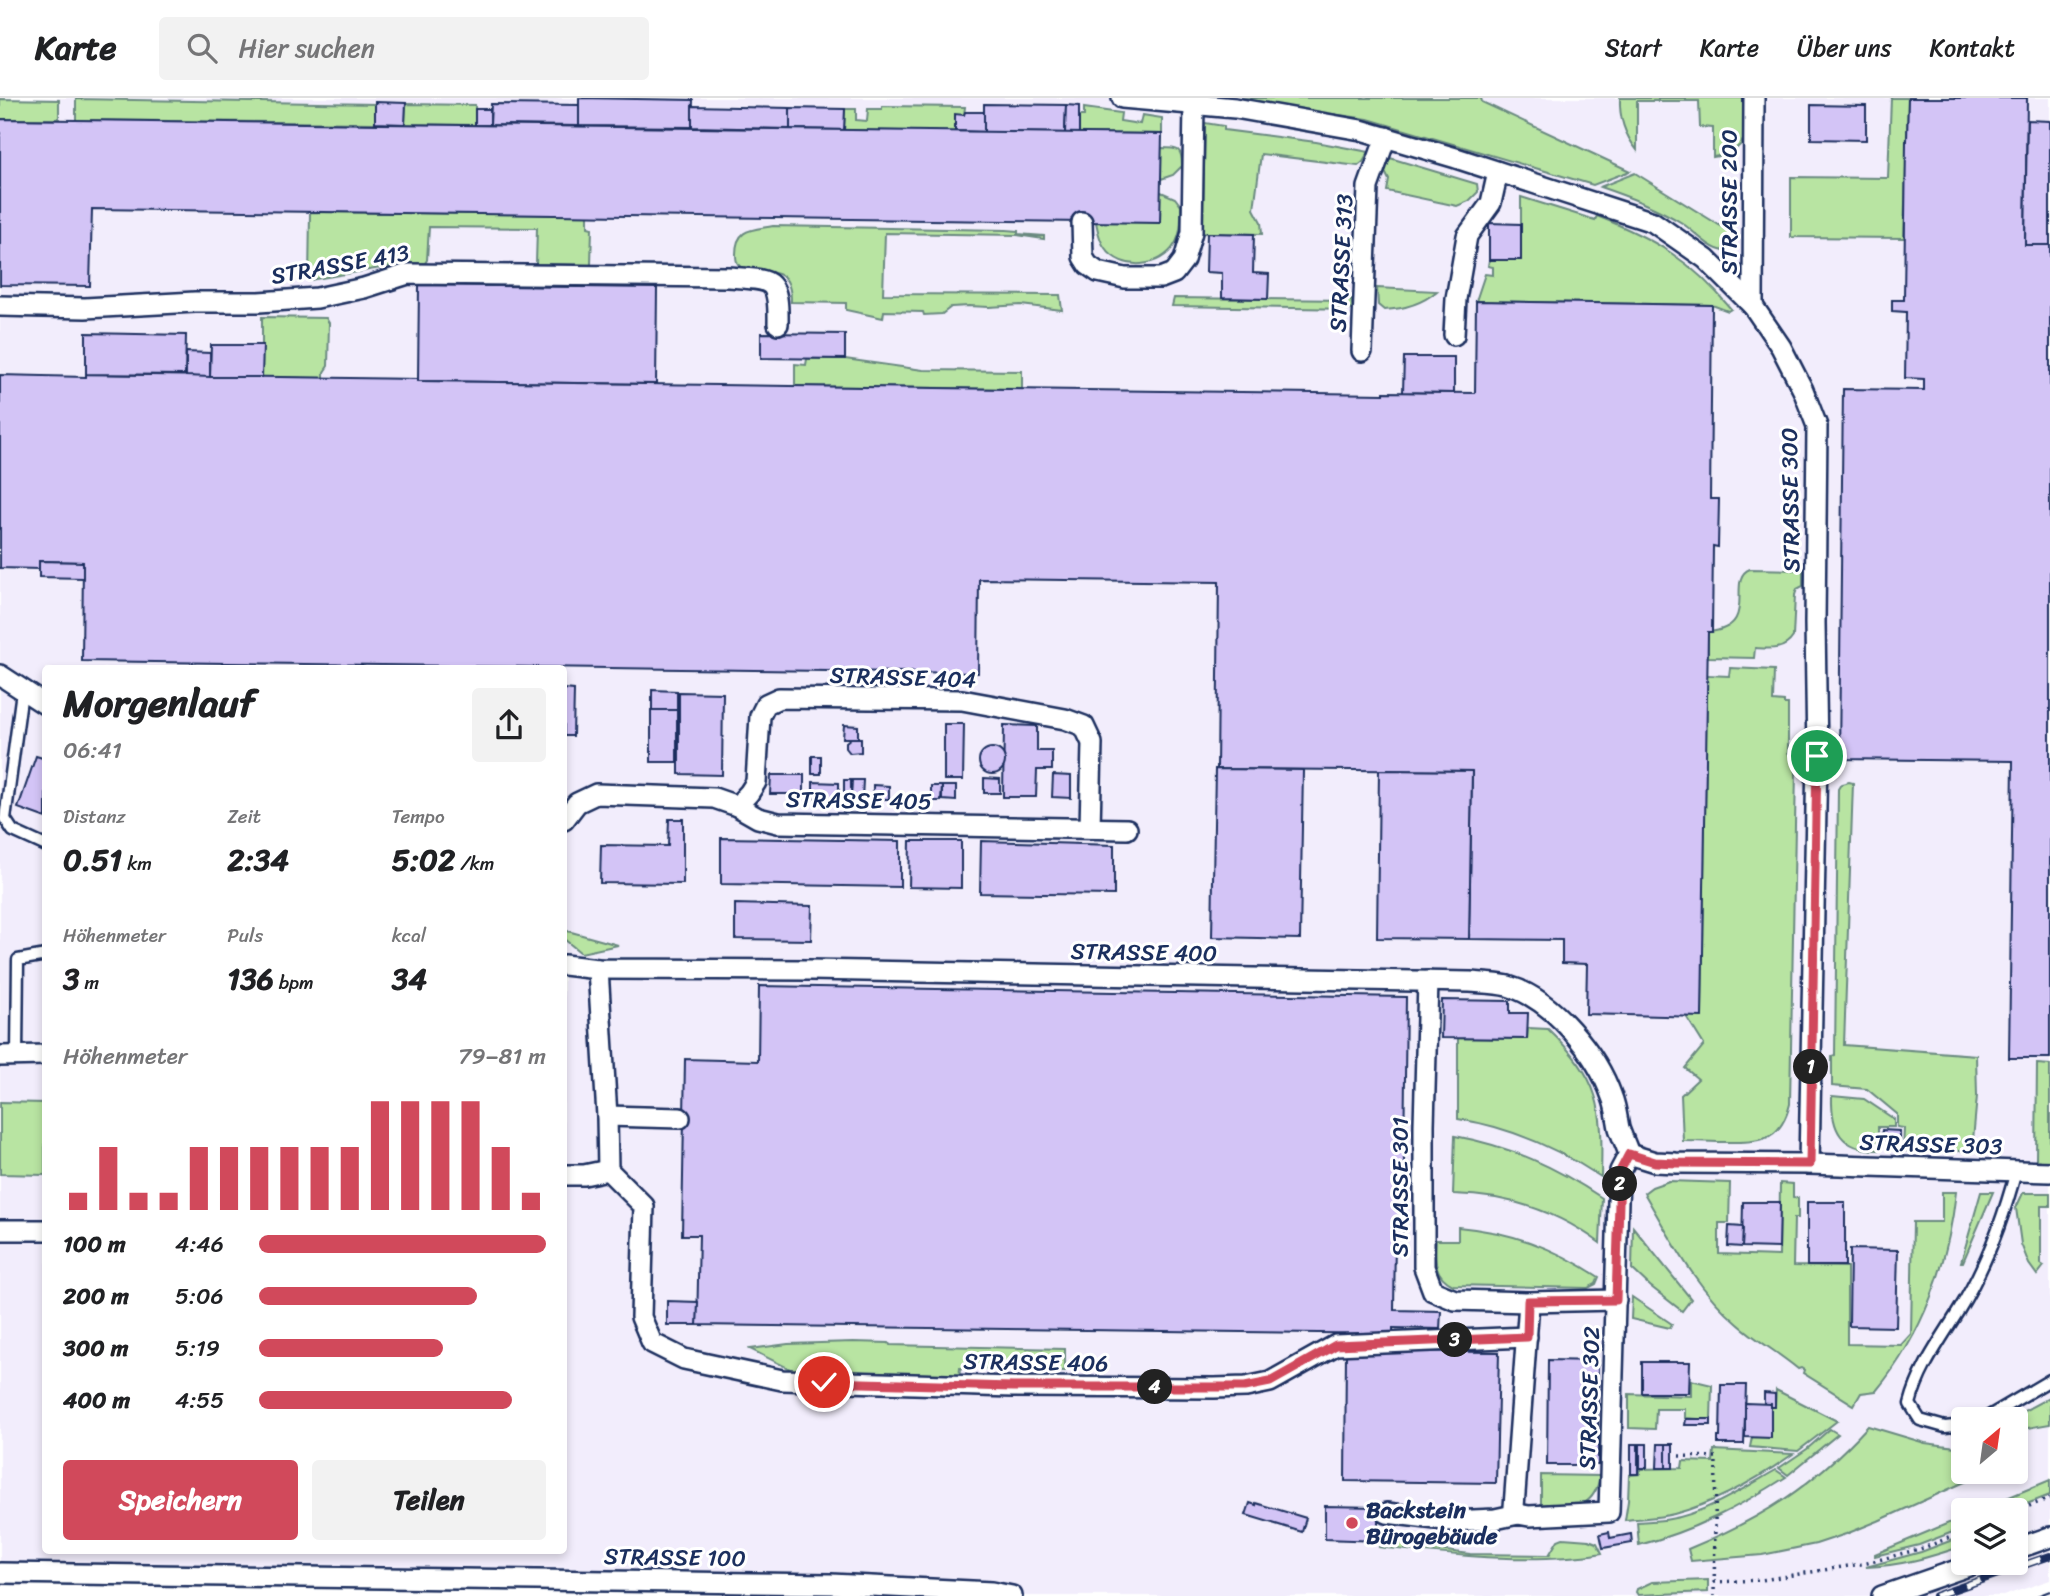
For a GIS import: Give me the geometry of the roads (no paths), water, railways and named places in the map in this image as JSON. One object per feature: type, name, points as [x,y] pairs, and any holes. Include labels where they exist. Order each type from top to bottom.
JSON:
[{"type":"street","name":"STRASSE 300","points":[[1122,98],[1235,108],[1361,130],[1653,222],[1706,259],[1753,306],[1781,348],[1803,390],[1817,426],[1817,756],[1810,1164]]},
{"type":"street","name":"STRASSE 200","points":[[1753,306],[1754,98]]},
{"type":"street","points":[[1082,222],[1083,257],[1088,265],[1098,272],[1125,278],[1161,278],[1174,273],[1184,260],[1192,232],[1194,104]]},
{"type":"street","name":"STRASSE 313","points":[[1362,351],[1368,187],[1386,137]]},
{"type":"street","points":[[1454,335],[1456,299],[1467,236],[1491,203],[1498,172]]},
{"type":"street","name":"STRASSE 413","points":[[0,306],[85,308],[317,298],[365,288],[408,274],[728,277],[766,280],[773,285],[779,300],[778,324]]},
{"type":"street","points":[[0,675],[42,703]]},
{"type":"street","name":"STRASSE 404","points":[[737,806],[756,782],[760,716],[766,704],[779,698],[962,700],[1065,719],[1084,726],[1092,743],[1090,828]]},
{"type":"street","name":"STRASSE 405","points":[[567,816],[577,803],[596,794],[715,798],[758,818],[778,823],[1127,829]]},
{"type":"street","name":"STRASSE 400","points":[[567,965],[598,970],[810,970],[1428,981],[1508,986],[1537,1000],[1559,1019],[1581,1041],[1598,1064],[1613,1098],[1620,1131],[1629,1154]]},
{"type":"street","points":[[567,1175],[608,1170],[598,970]]},
{"type":"street","name":"STRASSE 301","points":[[1428,981],[1423,1268],[1433,1291],[1455,1300],[1616,1300]]},
{"type":"street","points":[[8,1056],[42,1055]]},
{"type":"street","points":[[607,1116],[680,1118]]},
{"type":"street","points":[[1629,1154],[1655,1162],[1810,1164]]},
{"type":"street","name":"STRASSE 302","points":[[1518,1514],[1529,1517],[1609,1512],[1620,1171],[1629,1154]]},
{"type":"street","name":"STRASSE 303","points":[[1810,1164],[2050,1172]]},
{"type":"street","name":"STRASSE 406","points":[[608,1170],[644,1206],[641,1317],[652,1343],[684,1359],[782,1380],[1013,1387],[1245,1387],[1270,1382],[1336,1345],[1527,1337]]},
{"type":"street","points":[[0,1230],[42,1230]]},
{"type":"street","points":[[1387,1513],[1452,1521],[1495,1519],[1518,1514],[1514,1507],[1528,1301]]},
{"type":"street","points":[[2028,1545],[2050,1537]]},
{"type":"street","points":[[1882,1596],[1951,1572]]},
{"type":"street","name":"STRASSE 100","points":[[0,1573],[831,1584],[992,1592],[1012,1596]]},
{"type":"lane","points":[[22,691],[5,819],[13,831],[42,844]]},
{"type":"lane","points":[[8,1056],[18,960],[42,956]]},
{"type":"lane","points":[[1951,1426],[1920,1420],[1910,1404],[1914,1387],[1936,1344],[1960,1309],[1989,1251],[2005,1215],[2016,1171]]},
{"type":"lane","points":[[2004,1407],[2050,1380]]},
{"type":"tram line","points":[[2037,1596],[2050,1591]]},
{"type":"railway","points":[[1935,1596],[2050,1556]]},
{"type":"place","name":"Backstein Bürogebäude","points":[[1352,1523]]}]
